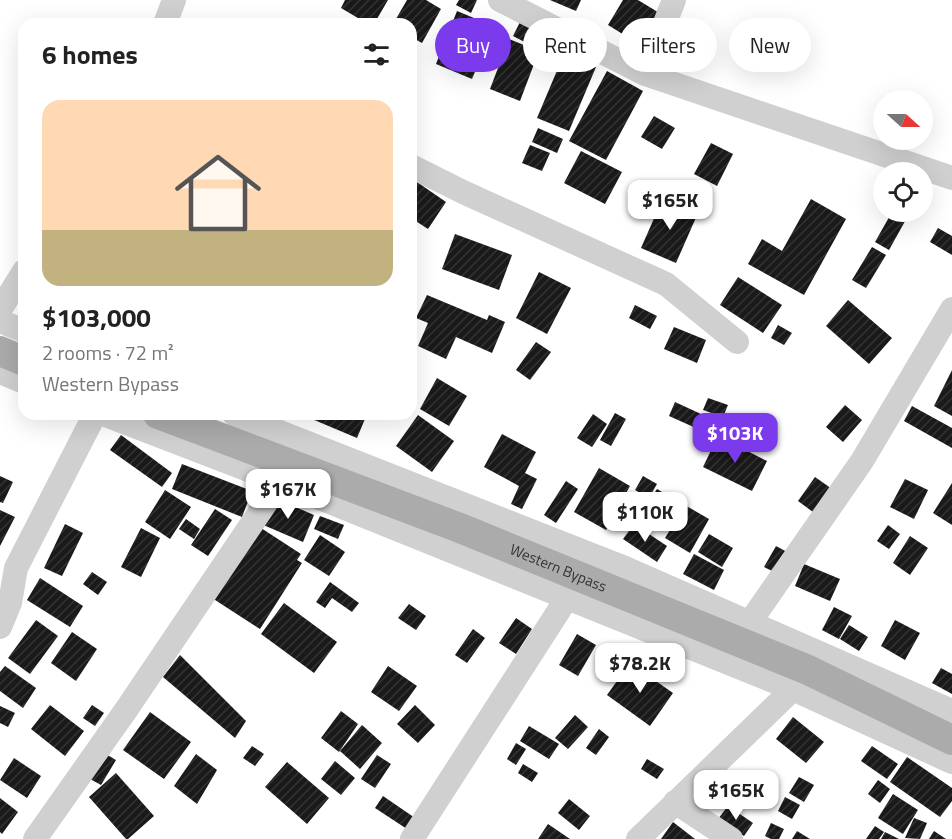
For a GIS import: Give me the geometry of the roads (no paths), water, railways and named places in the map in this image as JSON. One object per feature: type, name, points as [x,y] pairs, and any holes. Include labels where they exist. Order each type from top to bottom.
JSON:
[{"type":"main road","points":[[0,351],[18,358]]},
{"type":"main road","name":"Western Bypass","points":[[174,420],[460,528],[808,670],[952,740]]},
{"type":"street","points":[[167,18],[174,0]]},
{"type":"street","points":[[500,0],[645,74],[952,178]]},
{"type":"street","points":[[645,74],[674,0]]},
{"type":"street","points":[[417,169],[666,284],[737,342]]},
{"type":"street","points":[[0,310],[18,281]]},
{"type":"street","points":[[750,622],[862,461],[952,309]]},
{"type":"street","points":[[0,321],[18,328]]},
{"type":"street","points":[[0,372],[18,380]]},
{"type":"street","points":[[0,627],[10,603],[16,568],[91,420]]},
{"type":"street","points":[[119,420],[280,482],[793,689],[952,762]]},
{"type":"street","points":[[249,420],[625,568],[952,711]]},
{"type":"street","points":[[35,839],[126,710],[280,482]]},
{"type":"street","points":[[412,839],[567,598]]},
{"type":"street","points":[[638,839],[793,689]]},
{"type":"street","points":[[675,802],[731,839]]}]
